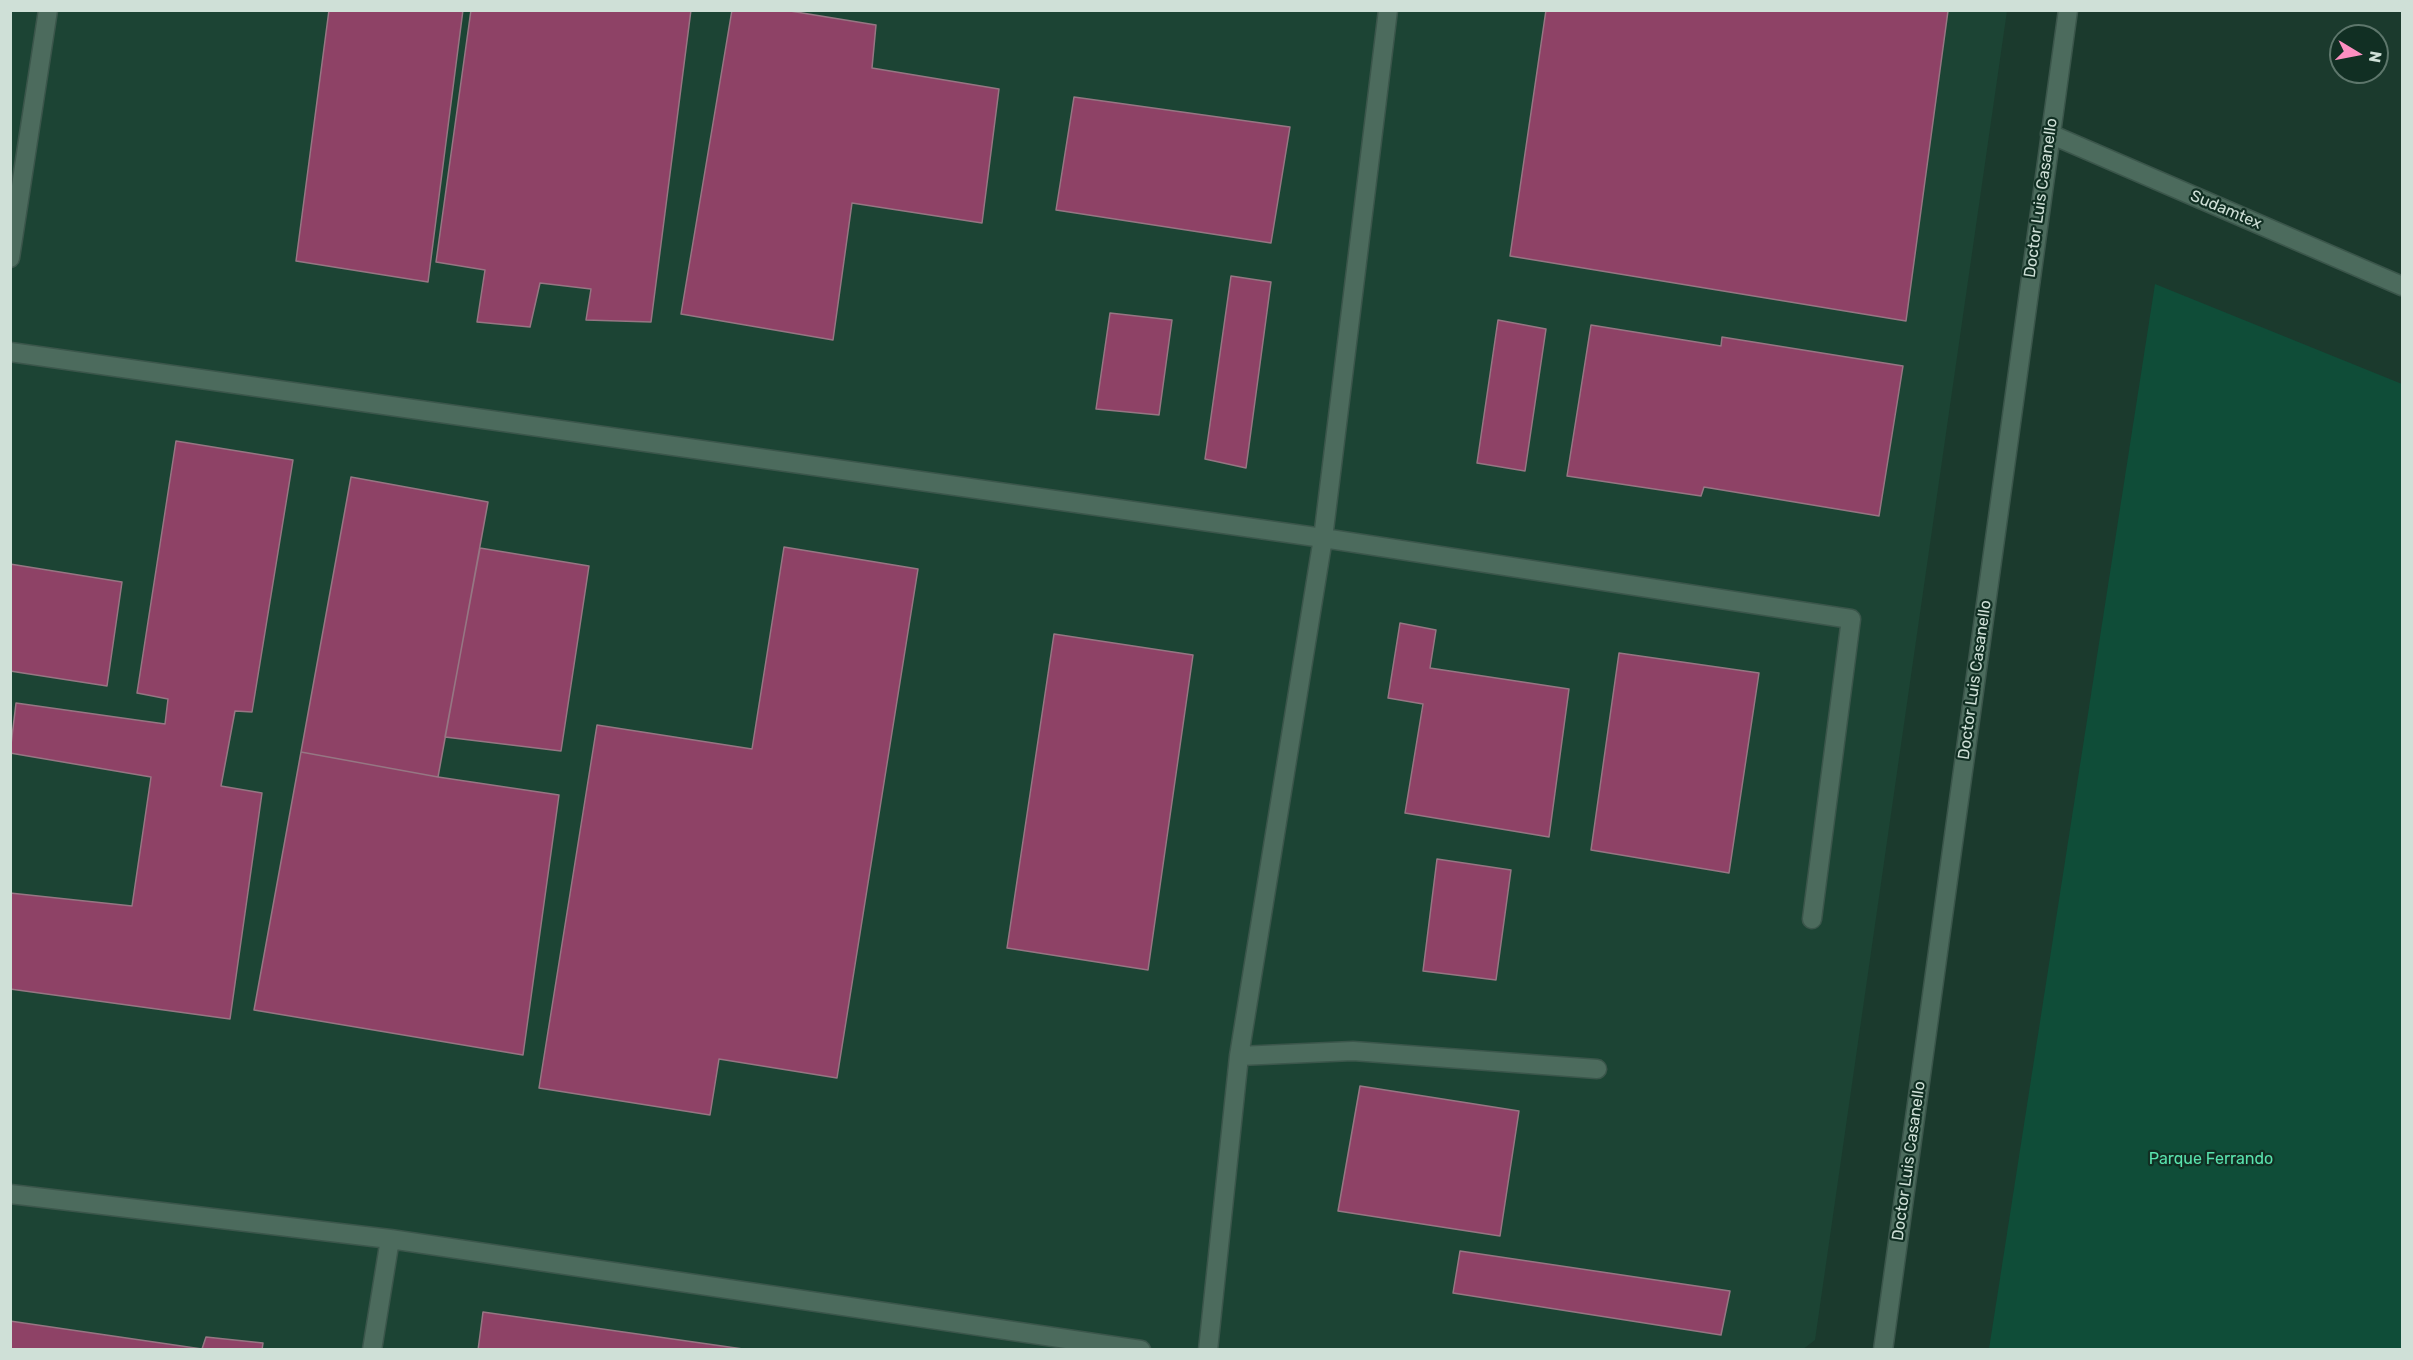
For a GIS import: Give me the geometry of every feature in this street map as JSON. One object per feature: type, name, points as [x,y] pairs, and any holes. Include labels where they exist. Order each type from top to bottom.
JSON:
[{"type":"street","points":[[10,258],[48,10]]},
{"type":"street","points":[[1208,1350],[1239,1056],[1323,538],[1388,10]]},
{"type":"street","name":"Doctor Luis Casanello","points":[[1883,1350],[2068,10]]},
{"type":"street","name":"Sudamtex","points":[[2050,134],[2403,286]]},
{"type":"street","points":[[10,352],[1323,538],[1851,619],[1812,919]]},
{"type":"street","points":[[1239,1056],[1353,1051],[1597,1069]]},
{"type":"street","points":[[10,1194],[390,1239],[1141,1350]]},
{"type":"street","points":[[372,1350],[390,1239]]},
{"type":"shaded area","points":[[10,11],[2007,11],[1815,1340],[1802,1350],[11,1349]]},
{"type":"green space","name":"Parque Ferrando","points":[[2155,284],[2402,384],[2402,1349],[1989,1349]]},
{"type":"building","points":[[329,10],[463,10],[428,282],[296,261]]},
{"type":"building","points":[[471,10],[691,10],[651,322],[586,320],[591,289],[540,283],[530,327],[477,322],[485,270],[436,262]]},
{"type":"building","points":[[732,10],[784,10],[876,25],[872,68],[999,89],[982,223],[852,203],[833,340],[681,314]]},
{"type":"building","points":[[1546,10],[1948,11],[1906,321],[1510,256]]},
{"type":"building","points":[[1074,97],[1290,127],[1271,243],[1056,210]]},
{"type":"building","points":[[1231,276],[1271,282],[1246,468],[1205,459]]},
{"type":"building","points":[[1110,313],[1172,320],[1159,415],[1096,409]]},
{"type":"building","points":[[1498,320],[1546,329],[1525,471],[1477,463]]},
{"type":"building","points":[[1591,325],[1721,346],[1722,337],[1903,366],[1879,516],[1704,487],[1701,496],[1567,476]]},
{"type":"building","points":[[176,441],[293,460],[252,712],[235,711],[221,786],[262,793],[230,1019],[10,989],[10,893],[132,906],[151,777],[10,753],[16,703],[165,724],[168,699],[137,693]]},
{"type":"building","points":[[351,477],[488,502],[438,777],[301,752]]},
{"type":"building","points":[[784,547],[918,569],[837,1078],[719,1059],[710,1115],[539,1088],[597,725],[752,749]]},
{"type":"building","points":[[480,548],[589,566],[561,751],[445,737]]},
{"type":"building","points":[[10,564],[122,582],[107,686],[10,671]]},
{"type":"building","points":[[1400,623],[1436,630],[1430,668],[1569,689],[1549,837],[1405,813],[1423,704],[1388,698]]},
{"type":"building","points":[[1054,634],[1193,655],[1148,970],[1007,948]]},
{"type":"building","points":[[1619,653],[1759,673],[1729,873],[1591,850]]},
{"type":"building","points":[[301,752],[438,777],[559,795],[523,1055],[254,1010]]},
{"type":"building","points":[[1437,859],[1511,870],[1496,980],[1423,971]]},
{"type":"building","points":[[1360,1086],[1519,1111],[1500,1236],[1338,1211]]},
{"type":"building","points":[[1460,1251],[1730,1291],[1721,1335],[1453,1293]]},
{"type":"building","points":[[483,1312],[750,1350],[478,1350]]},
{"type":"building","points":[[10,1321],[202,1349],[206,1337],[263,1343],[262,1350],[10,1350]]}]
